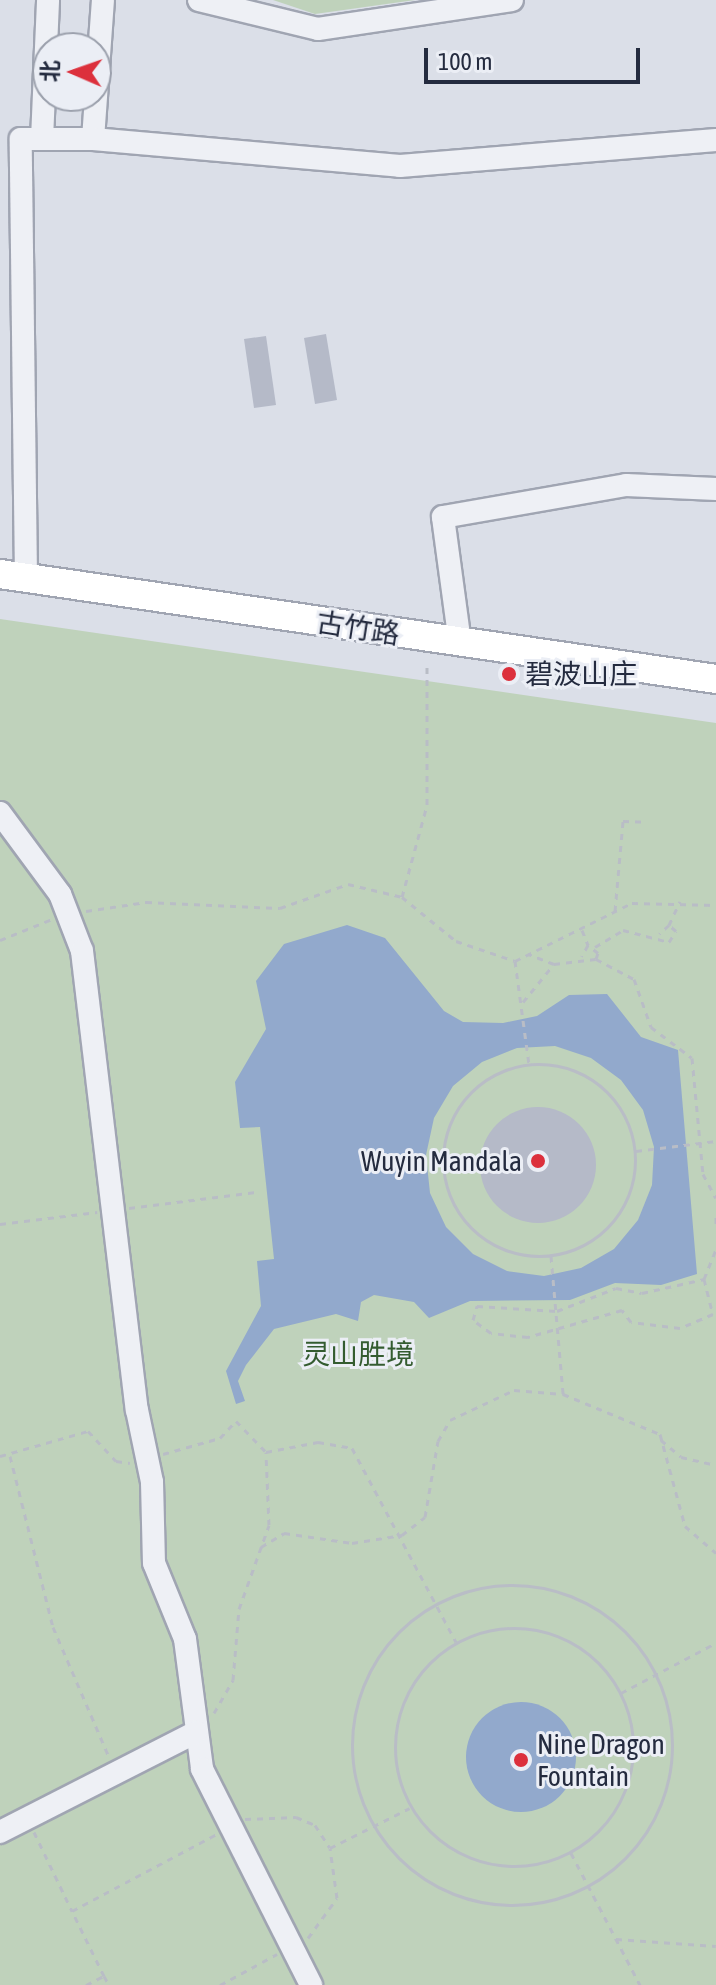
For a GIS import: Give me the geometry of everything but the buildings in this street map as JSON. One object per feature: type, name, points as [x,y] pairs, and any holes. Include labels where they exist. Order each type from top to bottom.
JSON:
[{"type":"main road","name":"古竹路","points":[[13,576],[716,679]]},
{"type":"street","points":[[42,139],[48,0]]},
{"type":"street","points":[[93,139],[103,0]]},
{"type":"street","points":[[199,0],[318,29],[512,0]]},
{"type":"street","points":[[13,576],[11,161],[21,139],[93,139],[400,166],[716,140]]},
{"type":"street","points":[[460,643],[443,517],[626,485],[716,489]]},
{"type":"street","points":[[0,813],[70,914],[91,1002],[148,1460],[154,1563],[185,1639],[202,1769],[228,1828],[311,1985]]},
{"type":"street","points":[[0,1832],[196,1732]]},
{"type":"path","points":[[402,897],[427,805],[427,664]]},
{"type":"path","points":[[615,911],[623,821],[646,822]]},
{"type":"path","points":[[0,940],[70,914],[146,902],[280,908],[348,884],[402,897],[456,941],[515,961],[615,911],[680,901],[716,905]]},
{"type":"path","points":[[659,934],[669,925],[680,901]]},
{"type":"path","points":[[588,945],[595,947],[623,930],[659,934],[664,941],[675,939],[669,925]]},
{"type":"path","points":[[582,930],[588,945]]},
{"type":"path","points":[[582,956],[588,945]]},
{"type":"path","points":[[595,947],[596,959]]},
{"type":"path","points":[[528,954],[554,964]]},
{"type":"path","points":[[522,1003],[554,964],[582,956],[596,959],[634,979],[651,1027],[692,1058],[706,1187],[716,1198]]},
{"type":"path","points":[[515,961],[529,1064]]},
{"type":"path","points":[[529,1064],[570,1068],[608,1092],[635,1151],[620,1212],[590,1242],[551,1256],[516,1254],[484,1240],[453,1205],[442,1160],[445,1137],[466,1096],[504,1069],[529,1064]]},
{"type":"path","points":[[635,1151],[716,1141]]},
{"type":"path","points":[[716,1217],[716,1229]]},
{"type":"path","points":[[704,1279],[642,1293],[616,1288],[557,1309],[477,1306],[473,1320],[491,1333],[560,1333],[610,1310],[622,1310],[631,1322],[680,1328],[702,1321],[714,1303],[704,1279],[716,1250]]},
{"type":"path","points":[[551,1256],[563,1394]]},
{"type":"path","points":[[261,1547],[284,1533],[352,1543],[402,1535],[425,1517],[438,1441],[450,1420],[514,1390],[563,1394],[661,1440],[681,1457],[716,1465]]},
{"type":"path","points":[[0,1456],[88,1431],[116,1461],[148,1460],[174,1445],[220,1438],[236,1421],[266,1452],[269,1525],[239,1609],[233,1680],[196,1732]]},
{"type":"path","points":[[661,1440],[685,1526],[716,1553]]},
{"type":"path","points":[[266,1452],[318,1442],[352,1448],[402,1535],[456,1642]]},
{"type":"path","points":[[9,1454],[53,1627],[116,1773]]},
{"type":"path","points":[[508,1584],[556,1591],[610,1618],[656,1675],[672,1742],[662,1799],[641,1841],[589,1886],[556,1900],[486,1904],[421,1878],[373,1826],[352,1755],[364,1683],[407,1623],[438,1603],[508,1584]]},
{"type":"path","points":[[518,1627],[549,1632],[578,1646],[621,1693],[634,1752],[628,1783],[606,1823],[571,1853],[543,1864],[482,1863],[429,1832],[410,1808],[398,1778],[399,1715],[411,1686],[456,1642],[518,1627]]},
{"type":"path","points":[[621,1693],[716,1643]]},
{"type":"path","points":[[330,1848],[410,1808]]},
{"type":"path","points":[[72,1911],[228,1828],[272,1812],[315,1825],[330,1848],[337,1898],[326,1920],[289,1948],[220,1985]]},
{"type":"path","points":[[27,1818],[109,1985]]},
{"type":"path","points":[[571,1853],[640,1985]]},
{"type":"path","points":[[616,1939],[716,1946]]},
{"type":"path","points":[[86,1985],[104,1976]]},
{"type":"green space","points":[[273,0],[415,0],[315,14]]},
{"type":"green space","name":"灵山胜境","points":[[0,619],[716,723],[716,1985],[0,1985]]},
{"type":"water","points":[[347,925],[385,938],[444,1011],[463,1022],[503,1023],[537,1016],[569,995],[607,994],[641,1037],[678,1050],[697,1274],[661,1285],[615,1283],[570,1300],[470,1301],[429,1318],[414,1302],[374,1295],[361,1302],[358,1321],[336,1314],[274,1329],[246,1365],[238,1381],[245,1401],[236,1404],[226,1371],[261,1306],[257,1261],[274,1259],[260,1127],[240,1128],[235,1082],[266,1029],[256,981],[284,944]],"holes":[[[555,1046],[591,1058],[621,1080],[643,1110],[654,1147],[652,1185],[638,1220],[614,1249],[581,1268],[544,1276],[507,1271],[473,1254],[446,1227],[430,1193],[426,1155],[434,1118],[453,1086],[482,1062],[517,1048]]]},
{"type":"water","points":[[521,1702],[542,1707],[560,1718],[571,1736],[576,1757],[571,1778],[560,1796],[542,1807],[521,1812],[500,1807],[482,1796],[471,1778],[466,1757],[471,1736],[482,1718],[500,1707]]},
{"type":"place","name":"碧波山庄","points":[[509,674]]},
{"type":"place","name":"Wuyin Mandala","points":[[538,1161]]},
{"type":"place","name":"Nine Dragon Fountain","points":[[521,1760]]}]
